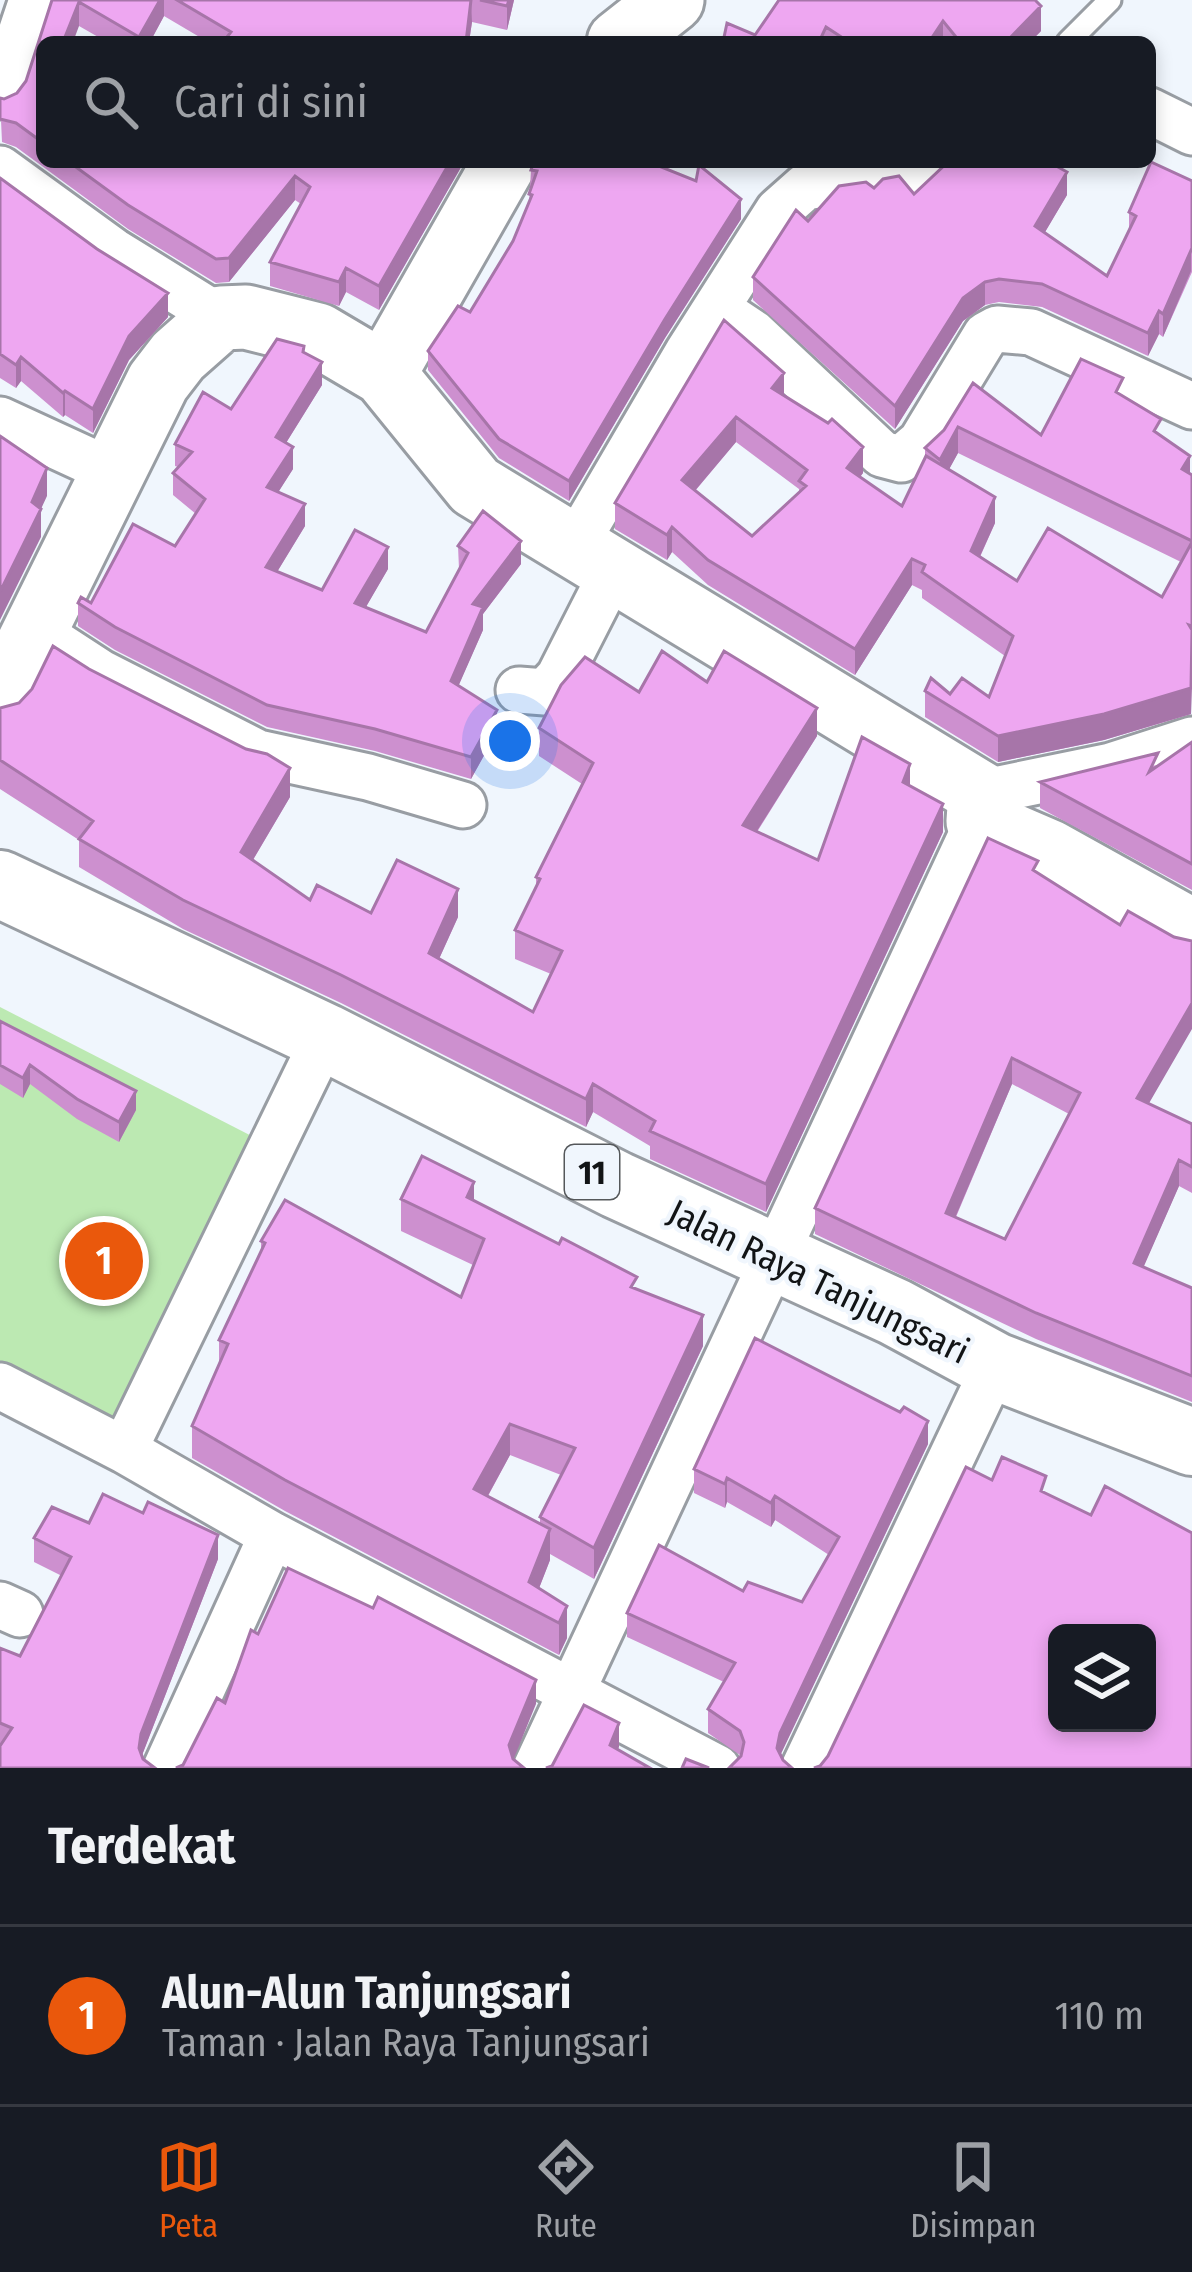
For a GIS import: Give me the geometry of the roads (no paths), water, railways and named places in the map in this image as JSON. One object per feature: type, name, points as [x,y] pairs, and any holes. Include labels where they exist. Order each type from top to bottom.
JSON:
[{"type":"highway","name":"Jalan Raya Tanjungsari","points":[[0,884],[325,1036],[617,1185],[895,1312],[995,1366],[1192,1442]]},
{"type":"street","points":[[0,96],[32,0]]},
{"type":"street","points":[[1156,114],[1192,132]]},
{"type":"street","points":[[384,374],[502,168]]},
{"type":"street","points":[[519,691],[545,692],[559,677],[595,557],[717,309],[762,232],[805,187],[913,168]]},
{"type":"street","points":[[0,169],[113,251],[221,318],[246,317],[318,335],[384,374],[475,486],[595,557],[1050,852],[1184,916]]},
{"type":"street","points":[[717,309],[753,333],[882,454],[901,459],[921,442],[986,334],[997,329],[1031,332],[1192,406]]},
{"type":"street","points":[[0,701],[158,382],[178,356],[221,318]]},
{"type":"street","points":[[0,420],[113,472]]},
{"type":"street","points":[[35,630],[101,673],[258,753],[368,776],[463,805]]},
{"type":"street","points":[[536,1768],[776,1258],[979,807],[1192,740]]},
{"type":"street","points":[[124,1450],[325,1036]]},
{"type":"street","points":[[804,1768],[995,1366]]},
{"type":"street","points":[[0,1386],[272,1535],[717,1768]]},
{"type":"street","points":[[166,1768],[272,1535]]},
{"type":"lane","points":[[1074,36],[1110,0]]},
{"type":"place","name":"Alun-Alun Tanjungsari","points":[[104,1261]]}]
